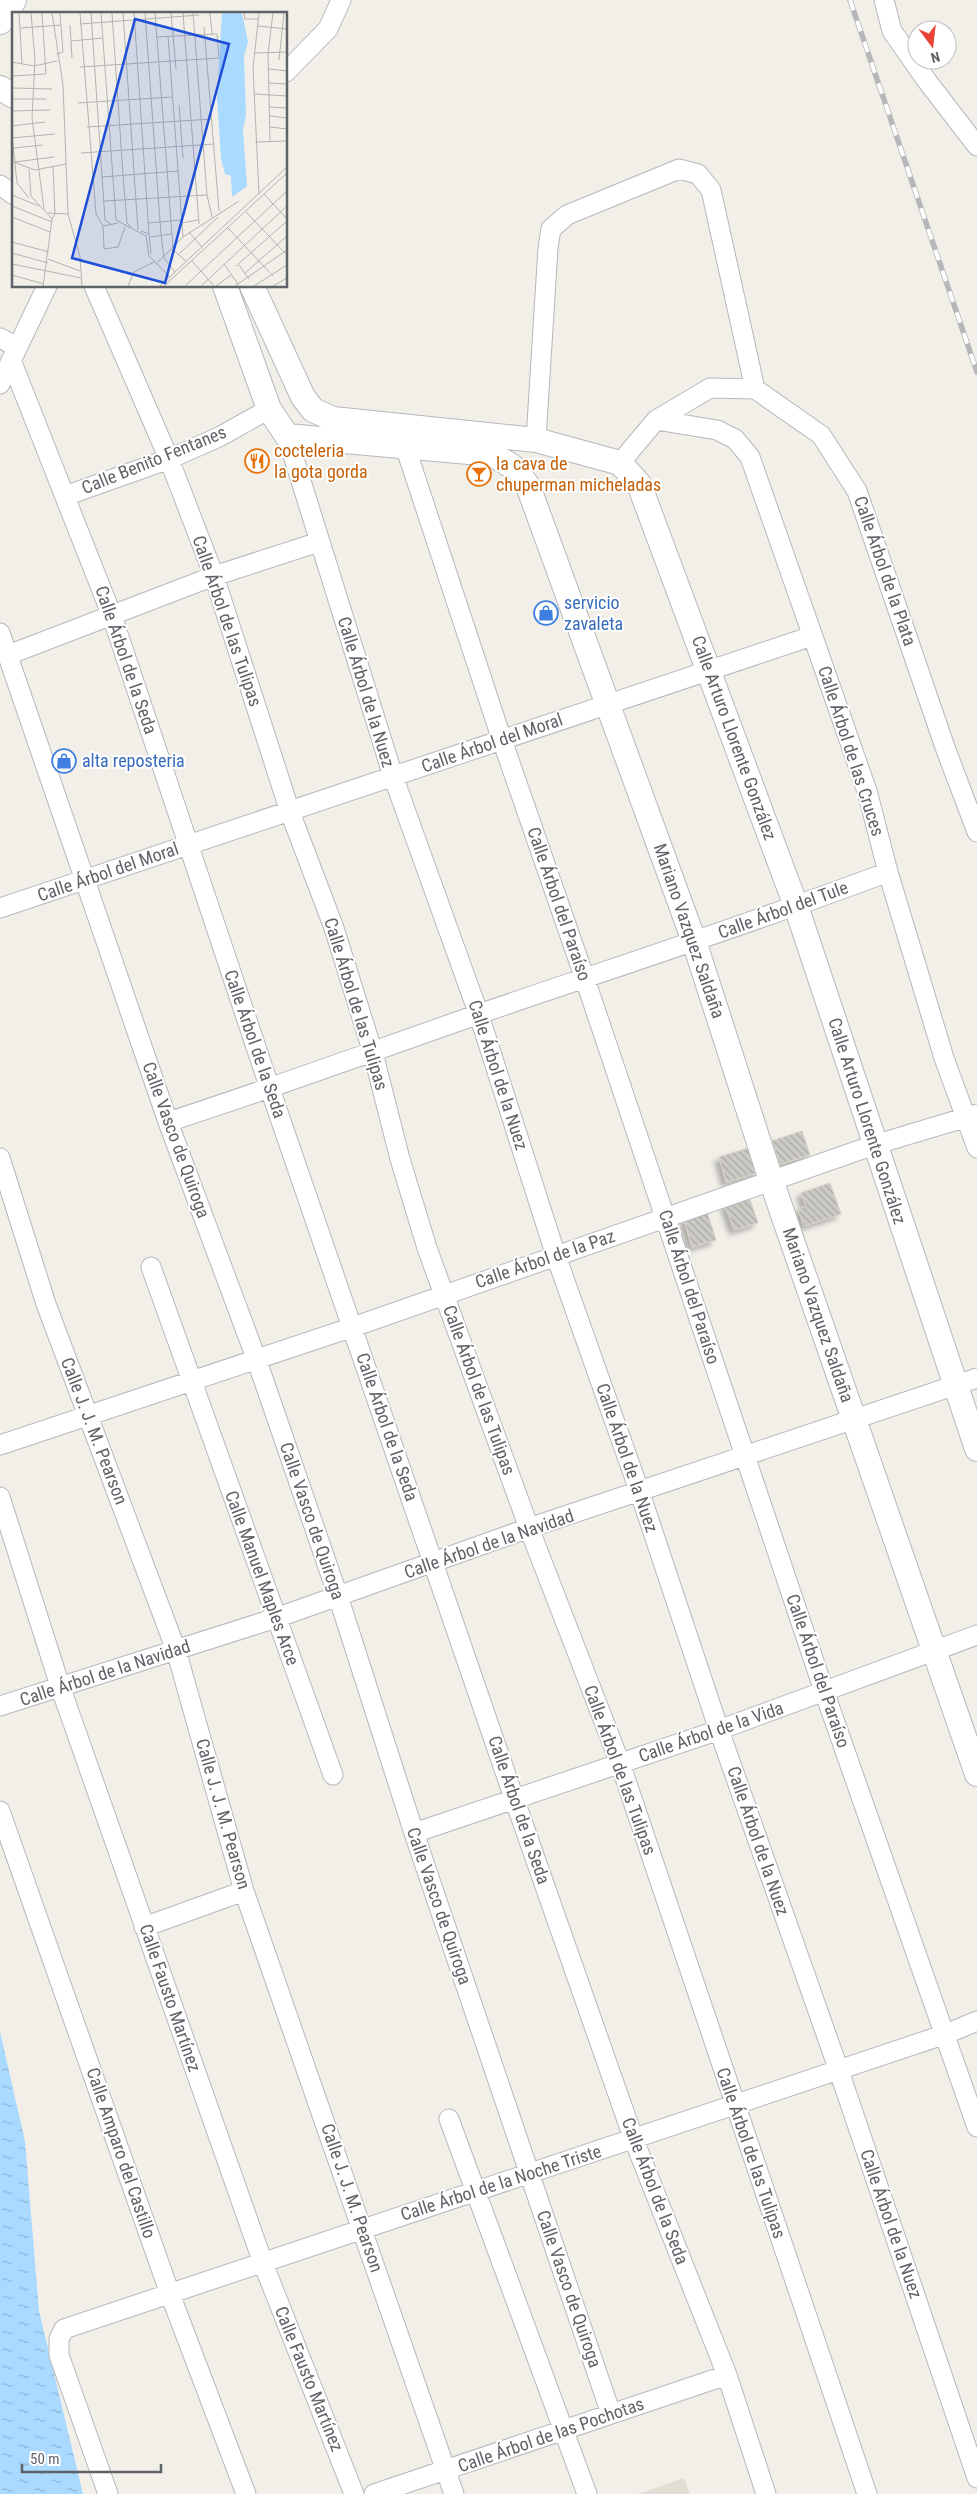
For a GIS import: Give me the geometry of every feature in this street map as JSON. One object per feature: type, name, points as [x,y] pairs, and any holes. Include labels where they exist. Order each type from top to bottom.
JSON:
[{"type":"main road","points":[[0,21],[13,0]]},
{"type":"street","points":[[288,70],[328,28],[341,0]]},
{"type":"street","points":[[884,0],[892,31],[927,81],[977,146]]},
{"type":"street","points":[[0,88],[12,95]]},
{"type":"street","points":[[253,288],[304,397],[313,410],[333,419],[536,440],[620,463],[656,420],[710,388],[755,389],[711,190],[698,174],[679,168],[568,215],[551,229],[548,248],[536,440]]},
{"type":"street","points":[[0,185],[12,194]]},
{"type":"street","points":[[0,384],[46,288]]},
{"type":"street","name":"Calle Árbol de las Tulipas","points":[[95,288],[169,459],[214,576],[290,812],[334,928],[373,1053],[400,1159],[444,1294],[530,1528],[620,1763],[867,2494]]},
{"type":"street","points":[[226,288],[269,409],[287,436]]},
{"type":"street","points":[[0,338],[14,353]]},
{"type":"street","name":"Calle Árbol de la Seda","points":[[14,353],[65,496],[112,616],[270,1089],[634,2140],[727,2375],[766,2494]]},
{"type":"street","name":"Calle Árbol de la Plata","points":[[755,389],[821,435],[857,491],[946,750],[977,832]]},
{"type":"street","name":"Calle Benito Fentanes","points":[[65,496],[169,459],[218,437],[269,409]]},
{"type":"street","name":"Calle Árbol de las Cruces","points":[[656,420],[717,430],[734,440],[750,457],[867,791],[888,872],[944,1058],[971,1116],[977,1148]]},
{"type":"street","name":"Mariano Vazquez Saldaña","points":[[287,436],[492,454],[513,467],[528,486],[694,941],[771,1180],[936,1650],[977,1774]]},
{"type":"street","name":"Calle Árbol de la Nuez","points":[[287,436],[393,776],[479,1014],[556,1256],[640,1493],[719,1730],[838,2068],[977,2478]]},
{"type":"street","name":"Calle Árbol del Paraíso","points":[[405,446],[502,740],[585,979],[824,1691],[946,2034],[977,2127]]},
{"type":"street","name":"Calle Arturo Llorente González","points":[[620,463],[639,484],[796,906],[874,1145],[977,1449]]},
{"type":"street","points":[[8,655],[214,576],[319,542]]},
{"type":"street","name":"Calle Vasco de Quiroga","points":[[0,633],[168,1122],[256,1358],[338,1596],[414,1833],[611,2414]]},
{"type":"street","name":"Calle Árbol del Moral","points":[[0,908],[812,636]]},
{"type":"street","name":"Calle Árbol del Tule","points":[[168,1122],[270,1089],[479,1014],[796,906],[888,872]]},
{"type":"street","name":"Calle Árbol de la Paz","points":[[0,1445],[353,1326],[665,1216],[874,1145],[971,1116]]},
{"type":"street","name":"Calle J. J. M. Pearson","points":[[0,1158],[46,1304],[176,1650],[244,1892],[363,2229],[444,2471],[454,2494]]},
{"type":"street","name":"Calle Manuel Maples Arce","points":[[151,1267],[332,1776]]},
{"type":"street","name":"Calle Árbol de la Navidad","points":[[0,1706],[276,1618],[530,1528],[640,1493],[853,1418],[977,1378]]},
{"type":"street","name":"Calle Fausto Martínez","points":[[0,1497],[60,1686],[263,2263],[354,2494]]},
{"type":"street","name":"Calle Árbol de la Vida","points":[[414,1833],[719,1730],[977,1635]]},
{"type":"street","name":"Calle Amparo del Castillo","points":[[0,1811],[170,2294],[246,2494]]},
{"type":"street","points":[[144,1926],[244,1892]]},
{"type":"street","name":"Calle Árbol de la Noche Triste","points":[[108,2494],[60,2355],[58,2339],[64,2329],[474,2191],[634,2140],[838,2068],[946,2034],[977,2021]]},
{"type":"street","points":[[448,2119],[587,2494]]},
{"type":"street","name":"Calle Árbol de las Pochotas","points":[[374,2494],[727,2375]]},
{"type":"shaded area","points":[[684,2478],[690,2494],[638,2494]]},
{"type":"water","points":[[0,2032],[25,2141],[39,2311],[83,2494],[0,2494]]},
{"type":"building","points":[[802,1131],[810,1155],[780,1164],[772,1141]]},
{"type":"building","points":[[752,1147],[760,1172],[726,1182],[719,1157]]},
{"type":"building","points":[[830,1183],[841,1214],[804,1226],[798,1209],[806,1206],[801,1193]]},
{"type":"building","points":[[749,1197],[758,1223],[734,1230],[725,1205]]},
{"type":"building","points":[[707,1212],[716,1240],[692,1247],[684,1219]]},
{"type":"railway","points":[[850,0],[977,372]]},
{"type":"place","name":"cocteleria la gota gorda","points":[[257,461]]},
{"type":"place","name":"la cava de chuperman micheladas","points":[[479,474]]},
{"type":"place","name":"servicio zavaleta","points":[[546,613]]},
{"type":"place","name":"alta reposteria","points":[[64,761]]}]
